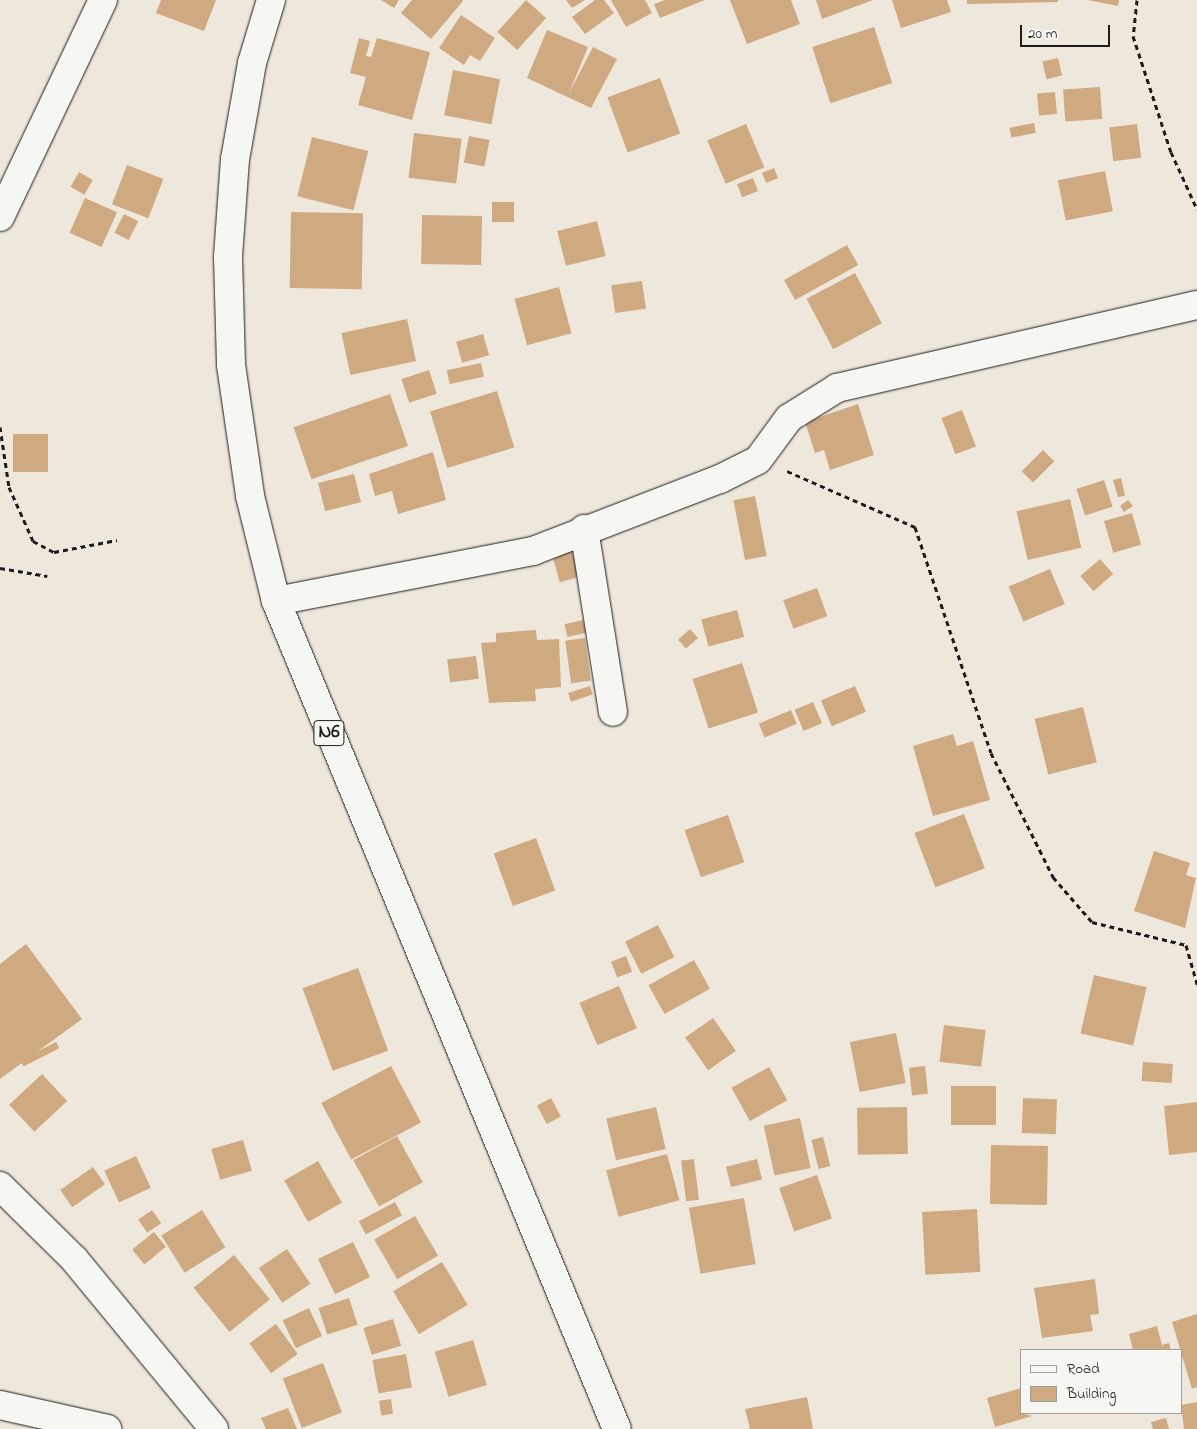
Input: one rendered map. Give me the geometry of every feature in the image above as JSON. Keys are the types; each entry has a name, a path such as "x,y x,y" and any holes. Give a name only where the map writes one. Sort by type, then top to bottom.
{"main road":[{"path":"0,217 103,0"},
{"name":"N6","path":"272,0 252,63 235,159 228,257 231,365 238,424 276,600 617,1429"},
{"path":"276,600 503,558 720,479 758,460 789,418 837,388 1197,305"},
{"path":"584,529 613,712"},
{"path":"0,1186 74,1259 214,1429"},
{"path":"0,1405 107,1429"}],"path":[{"path":"1137,0 1133,36 1171,152 1197,209"},
{"path":"0,427 9,487 32,541 54,552 117,540"},
{"path":"758,460 916,527 991,753 1053,877 1092,922 1186,945 1197,984"},
{"path":"0,568 47,576"}],"building":[{"path":"161,0 216,0 204,31 156,13"},
{"path":"381,0 399,0 394,8"},
{"path":"412,0 463,1 431,39 401,13"},
{"path":"526,0 546,18 517,50 497,32"},
{"path":"566,0 585,0 572,8"},
{"path":"595,0 604,0 614,13 585,34 572,17"},
{"path":"611,0 645,0 652,13 626,27"},
{"path":"665,0 705,0 660,18 654,4"},
{"path":"730,0 791,0 800,24 747,44"},
{"path":"816,0 873,0 822,19"},
{"path":"892,0 947,0 951,12 901,28"},
{"path":"967,0 1058,0 1058,2 967,4"},
{"path":"1088,0 1119,0 1118,6"},
{"path":"461,15 495,38 480,61 470,55 464,65 439,48"},
{"path":"874,27 892,83 830,103 812,47"},
{"path":"547,30 588,47 569,93 593,47 617,59 591,108 527,78"},
{"path":"359,38 370,41 366,56 371,57 377,38 430,52 412,120 358,105 366,77 350,73"},
{"path":"1058,58 1062,76 1046,79 1042,62"},
{"path":"453,70 500,79 491,124 444,115"},
{"path":"660,78 680,133 628,153 607,97"},
{"path":"1100,87 1102,119 1065,122 1063,90"},
{"path":"1055,92 1057,114 1039,115 1037,94"},
{"path":"1034,123 1036,133 1011,138 1009,128"},
{"path":"746,124 764,167 726,184 707,140"},
{"path":"1137,124 1141,158 1113,161 1109,127"},
{"path":"414,133 462,139 456,184 409,178"},
{"path":"469,136 490,140 484,167 464,163"},
{"path":"312,137 368,151 354,210 297,196"},
{"path":"127,165 163,179 148,218 112,204"},
{"path":"774,168 778,178 766,183 762,173"},
{"path":"1105,171 1113,211 1066,220 1058,180"},
{"path":"79,172 93,180 84,195 70,187"},
{"path":"753,178 758,191 742,197 737,184"},
{"path":"85,198 117,212 102,247 70,233"},
{"path":"492,202 514,202 514,222 492,222"},
{"path":"291,212 363,213 362,289 290,288"},
{"path":"124,214 138,221 129,240 114,233"},
{"path":"422,215 482,216 481,265 421,264"},
{"path":"597,221 606,256 566,266 557,231"},
{"path":"847,245 858,265 795,300 784,280"},
{"path":"855,273 882,323 833,349 806,299"},
{"path":"642,281 646,309 615,313 611,285"},
{"path":"559,287 571,333 527,345 515,299"},
{"path":"407,319 416,361 350,375 341,333"},
{"path":"483,334 489,355 462,363 456,342"},
{"path":"481,363 484,377 450,384 447,370"},
{"path":"429,370 437,394 409,403 401,379"},
{"path":"497,391 514,447 447,468 430,411"},
{"path":"390,394 408,446 311,479 294,427"},
{"path":"858,404 874,455 830,470 824,450 815,453 805,422"},
{"path":"962,410 976,446 955,454 941,418"},
{"path":"13,434 48,434 48,472 13,472"},
{"path":"1043,450 1054,461 1033,483 1022,471"},
{"path":"433,452 446,500 398,514 392,491 375,496 369,474"},
{"path":"354,474 361,502 325,511 318,483"},
{"path":"1121,478 1125,496 1118,497 1113,480"},
{"path":"1104,480 1113,507 1085,516 1076,489"},
{"path":"755,496 767,556 745,560 733,500"},
{"path":"1070,499 1081,548 1028,560 1016,511"},
{"path":"1128,500 1133,506 1124,512 1120,506"},
{"path":"1132,513 1141,545 1113,553 1104,521"},
{"path":"572,551 579,577 560,582 553,556"},
{"path":"1100,559 1113,574 1093,591 1080,576"},
{"path":"1050,569 1065,604 1023,622 1009,587"},
{"path":"817,588 827,616 793,629 783,600"},
{"path":"737,610 744,637 709,647 701,620"},
{"path":"583,620 586,633 567,637 564,624"},
{"path":"690,629 698,638 686,649 678,640"},
{"path":"536,630 537,640 559,639 561,687 535,689 536,701 489,703 481,643 496,642 496,633"},
{"path":"585,638 591,681 571,683 565,641"},
{"path":"476,656 479,679 450,682 447,660"},
{"path":"742,663 758,712 709,729 693,679"},
{"path":"590,686 593,695 571,702 568,693"},
{"path":"855,686 866,712 832,726 821,700"},
{"path":"813,702 822,723 804,731 795,710"},
{"path":"1083,707 1097,762 1048,774 1034,719"},
{"path":"791,710 797,724 765,737 759,724"},
{"path":"953,734 957,746 973,741 990,800 933,816 913,746"},
{"path":"964,814 985,868 935,887 915,833"},
{"path":"728,815 744,862 701,877 685,830"},
{"path":"536,838 555,891 513,906 494,853"},
{"path":"1154,851 1190,863 1186,875 1196,878 1185,928 1134,911"},
{"path":"658,925 674,957 641,974 625,942"},
{"path":"26,944 82,1019 0,1079 0,964"},
{"path":"626,956 632,972 617,978 611,962"},
{"path":"694,960 710,989 665,1014 649,985"},
{"path":"358,968 388,1051 333,1071 303,988"},
{"path":"1094,975 1147,987 1133,1046 1081,1033"},
{"path":"619,986 637,1028 597,1045 579,1003"},
{"path":"713,1018 736,1051 708,1070 685,1038"},
{"path":"944,1025 986,1030 981,1067 939,1062"},
{"path":"896,1033 906,1083 860,1092 850,1042"},
{"path":"56,1042 59,1048 24,1066 20,1060"},
{"path":"1143,1062 1173,1064 1172,1083 1142,1081"},
{"path":"391,1066 421,1123 351,1160 321,1103"},
{"path":"925,1066 928,1094 912,1096 909,1068"},
{"path":"769,1067 787,1100 750,1121 731,1088"},
{"path":"42,1074 67,1101 34,1132 9,1105"},
{"path":"951,1086 996,1086 996,1125 951,1125"},
{"path":"551,1098 561,1117 547,1124 537,1106"},
{"path":"1023,1098 1057,1099 1056,1134 1022,1133"},
{"path":"1197,1102 1197,1152 1169,1155 1164,1106"},
{"path":"656,1107 666,1149 616,1160 606,1118"},
{"path":"907,1107 908,1154 858,1155 857,1108"},
{"path":"800,1118 811,1168 774,1176 764,1126"},
{"path":"397,1136 423,1182 379,1207 353,1160"},
{"path":"823,1137 830,1166 819,1169 811,1140"},
{"path":"243,1140 252,1171 220,1180 211,1149"},
{"path":"991,1145 1048,1146 1047,1205 990,1204"},
{"path":"667,1154 679,1200 619,1217 606,1170"},
{"path":"136,1156 151,1188 119,1203 104,1171"},
{"path":"694,1159 699,1200 686,1201 681,1161"},
{"path":"757,1159 762,1179 731,1187 726,1167"},
{"path":"318,1161 342,1203 308,1222 284,1180"},
{"path":"93,1167 105,1184 72,1207 60,1190"},
{"path":"817,1175 832,1218 794,1232 779,1188"},
{"path":"744,1198 756,1264 700,1274 689,1208"},
{"path":"395,1202 402,1215 366,1234 359,1221"},
{"path":"977,1209 980,1272 925,1275 922,1212"},
{"path":"152,1210 161,1223 147,1233 138,1220"},
{"path":"202,1210 225,1247 185,1273 161,1235"},
{"path":"415,1216 438,1256 397,1279 374,1240"},
{"path":"154,1232 166,1247 144,1264 132,1250"},
{"path":"353,1242 370,1277 335,1294 318,1259"},
{"path":"287,1249 310,1284 282,1303 259,1268"},
{"path":"234,1255 270,1299 229,1332 194,1288"},
{"path":"442,1262 468,1305 419,1334 393,1291"},
{"path":"1095,1279 1099,1314 1090,1315 1093,1331 1042,1338 1034,1288"},
{"path":"349,1298 358,1325 327,1335 319,1308"},
{"path":"309,1308 322,1336 296,1348 283,1320"},
{"path":"1197,1314 1197,1387 1192,1389 1182,1356 1182,1349 1180,1349 1172,1322"},
{"path":"393,1319 401,1346 372,1355 363,1328"},
{"path":"276,1324 298,1354 271,1373 249,1343"},
{"path":"1157,1326 1162,1345 1169,1343 1171,1349 1133,1349 1129,1334"},
{"path":"473,1340 487,1385 448,1397 435,1352"},
{"path":"406,1354 412,1387 378,1393 373,1360"},
{"path":"323,1363 342,1412 302,1428 283,1378"},
{"path":"1020,1388 1020,1414 1032,1416 995,1427 987,1398"},
{"path":"807,1397 813,1429 750,1429 745,1409"},
{"path":"391,1399 393,1414 381,1416 379,1401"},
{"path":"1197,1402 1197,1429 1184,1429 1182,1405"},
{"path":"288,1408 297,1429 266,1429 261,1418"},
{"path":"1166,1418 1169,1429 1153,1429 1151,1422"}]}
